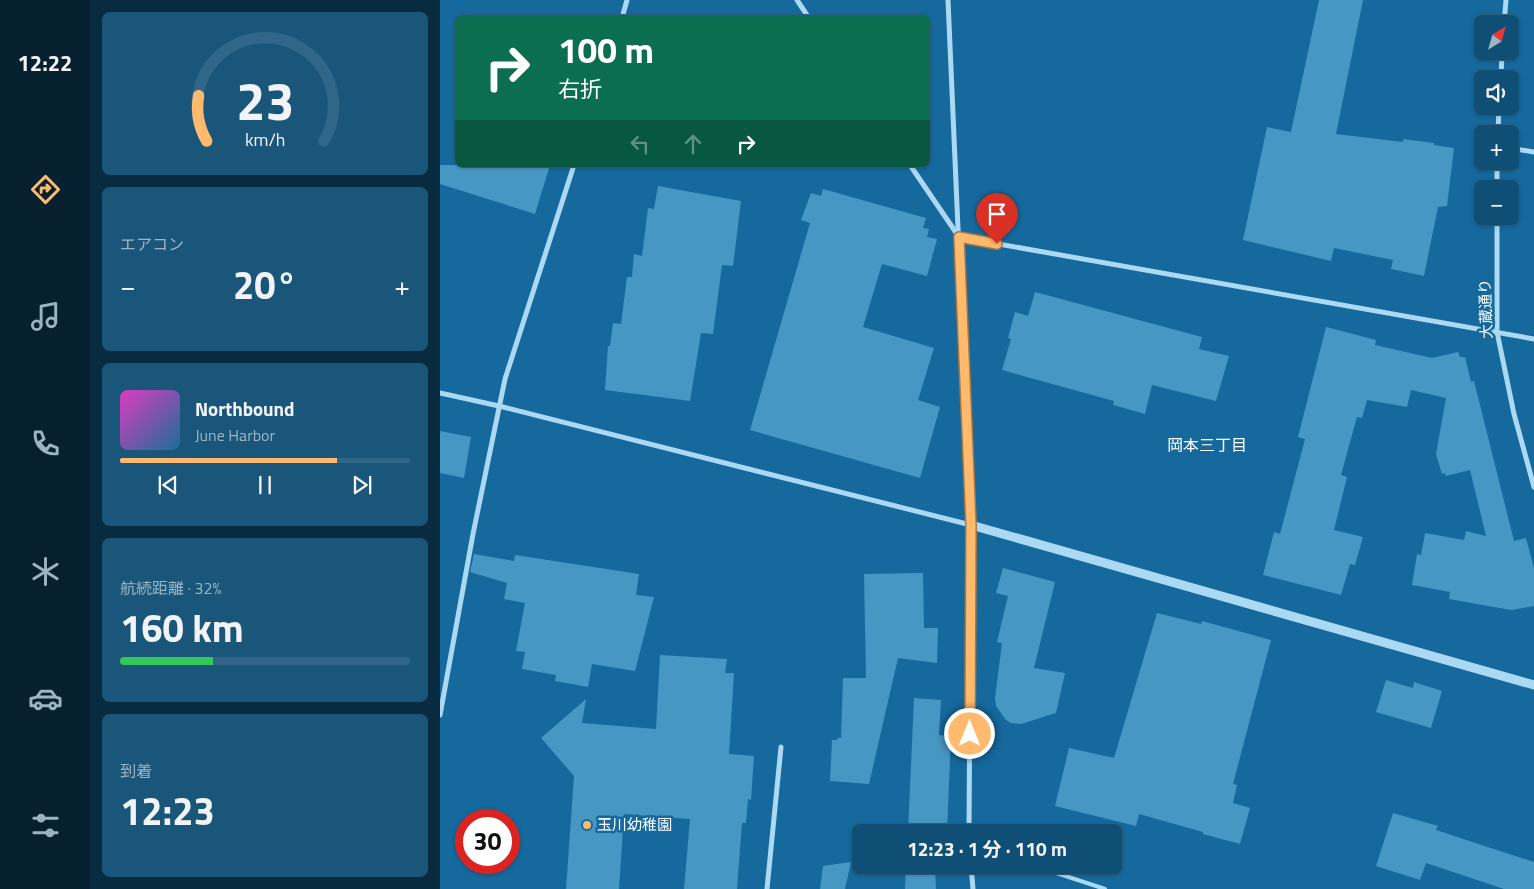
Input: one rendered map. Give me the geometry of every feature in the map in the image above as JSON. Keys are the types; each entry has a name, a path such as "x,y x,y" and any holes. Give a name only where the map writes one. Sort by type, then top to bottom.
{"street":[{"path":"623,15 627,0"},
{"path":"798,0 807,15"},
{"path":"948,0 971,525 969,824"},
{"path":"1505,15 1506,0"},
{"path":"1519,150 1534,152"},
{"path":"440,715 451,646 498,406 573,167"},
{"path":"911,167 959,237 1534,339"},
{"name":"大蔵通り","path":"1497,225 1497,332 1514,414 1534,487"},
{"path":"440,393 971,525 1534,685"},
{"path":"767,889 781,747"},
{"path":"972,874 973,889"}],"lane":[{"path":"1059,874 1105,889"}],"building":[{"path":"1319,0 1363,0 1336,134 1403,142 1403,139 1454,148 1447,206 1438,207 1424,276 1391,269 1393,260 1334,248 1331,261 1243,240 1267,127 1291,132"},
{"path":"440,165 455,165 455,167 549,167 535,214 440,184"},
{"path":"658,186 741,201 733,266 722,265 713,334 701,333 690,401 605,390 608,346 610,346 613,323 621,324 627,277 632,277 634,254 642,256 648,208 654,209"},
{"path":"823,189 926,218 923,228 929,229 927,237 937,239 927,276 882,264 863,327 934,348 918,400 940,407 920,478 750,430 810,223 801,220 811,193 821,196"},
{"path":"1035,292 1202,337 1199,349 1229,356 1216,401 1152,385 1145,414 1113,405 1114,401 1002,370 1011,339 1008,338 1015,312 1028,316"},
{"path":"1326,327 1376,340 1375,345 1432,358 1458,352 1460,357 1465,357 1471,382 1474,381 1514,541 1526,538 1534,568 1534,606 1511,610 1449,599 1450,592 1412,585 1417,554 1421,555 1425,533 1464,540 1466,531 1486,536 1470,470 1446,476 1445,473 1442,474 1436,454 1446,398 1411,390 1407,407 1367,400 1362,418 1357,417 1341,475 1347,477 1334,530 1363,537 1355,565 1350,564 1341,595 1263,575 1274,532 1280,534 1305,439 1298,437"},
{"path":"440,431 471,437 464,478 440,473"},
{"path":"474,554 514,561 515,555 639,574 636,595 654,597 635,671 592,664 588,687 555,681 556,675 522,669 525,652 516,651 525,603 504,599 507,583 470,572"},
{"path":"1003,568 1055,582 1034,668 1065,673 1056,713 1021,724 1011,723 1006,720 996,706 995,698 1002,643 997,642 1008,596 996,593"},
{"path":"923,573 924,628 938,628 937,663 898,658 869,784 830,781 832,740 841,738 843,678 866,678 864,574"},
{"path":"1157,613 1201,624 1202,621 1271,640 1233,784 1237,785 1233,803 1250,808 1240,844 1139,814 1136,826 1055,806 1069,748 1114,758"},
{"path":"660,655 727,659 725,673 734,673 729,754 754,756 751,800 748,799 746,823 742,823 737,889 684,889 690,819 624,814 619,889 566,889 574,776 541,738 586,699 582,723 656,729"},
{"path":"1386,680 1413,688 1414,682 1442,691 1431,728 1376,712"},
{"path":"914,698 941,700 939,735 951,736 947,824 908,824"},
{"path":"1393,813 1438,826 1436,830 1534,862 1534,889 1504,889 1426,863 1420,880 1376,866"},
{"path":"851,862 845,889 820,889 823,866"},
{"path":"906,874 935,874 936,889 905,889"}],"place":[{"name":"玉川幼稚園","path":"587,825"}],"district":[{"name":"岡本三丁目","path":"1207,445"}],"route":[{"path":"970,734 971,525 959,237 997,244"}]}
